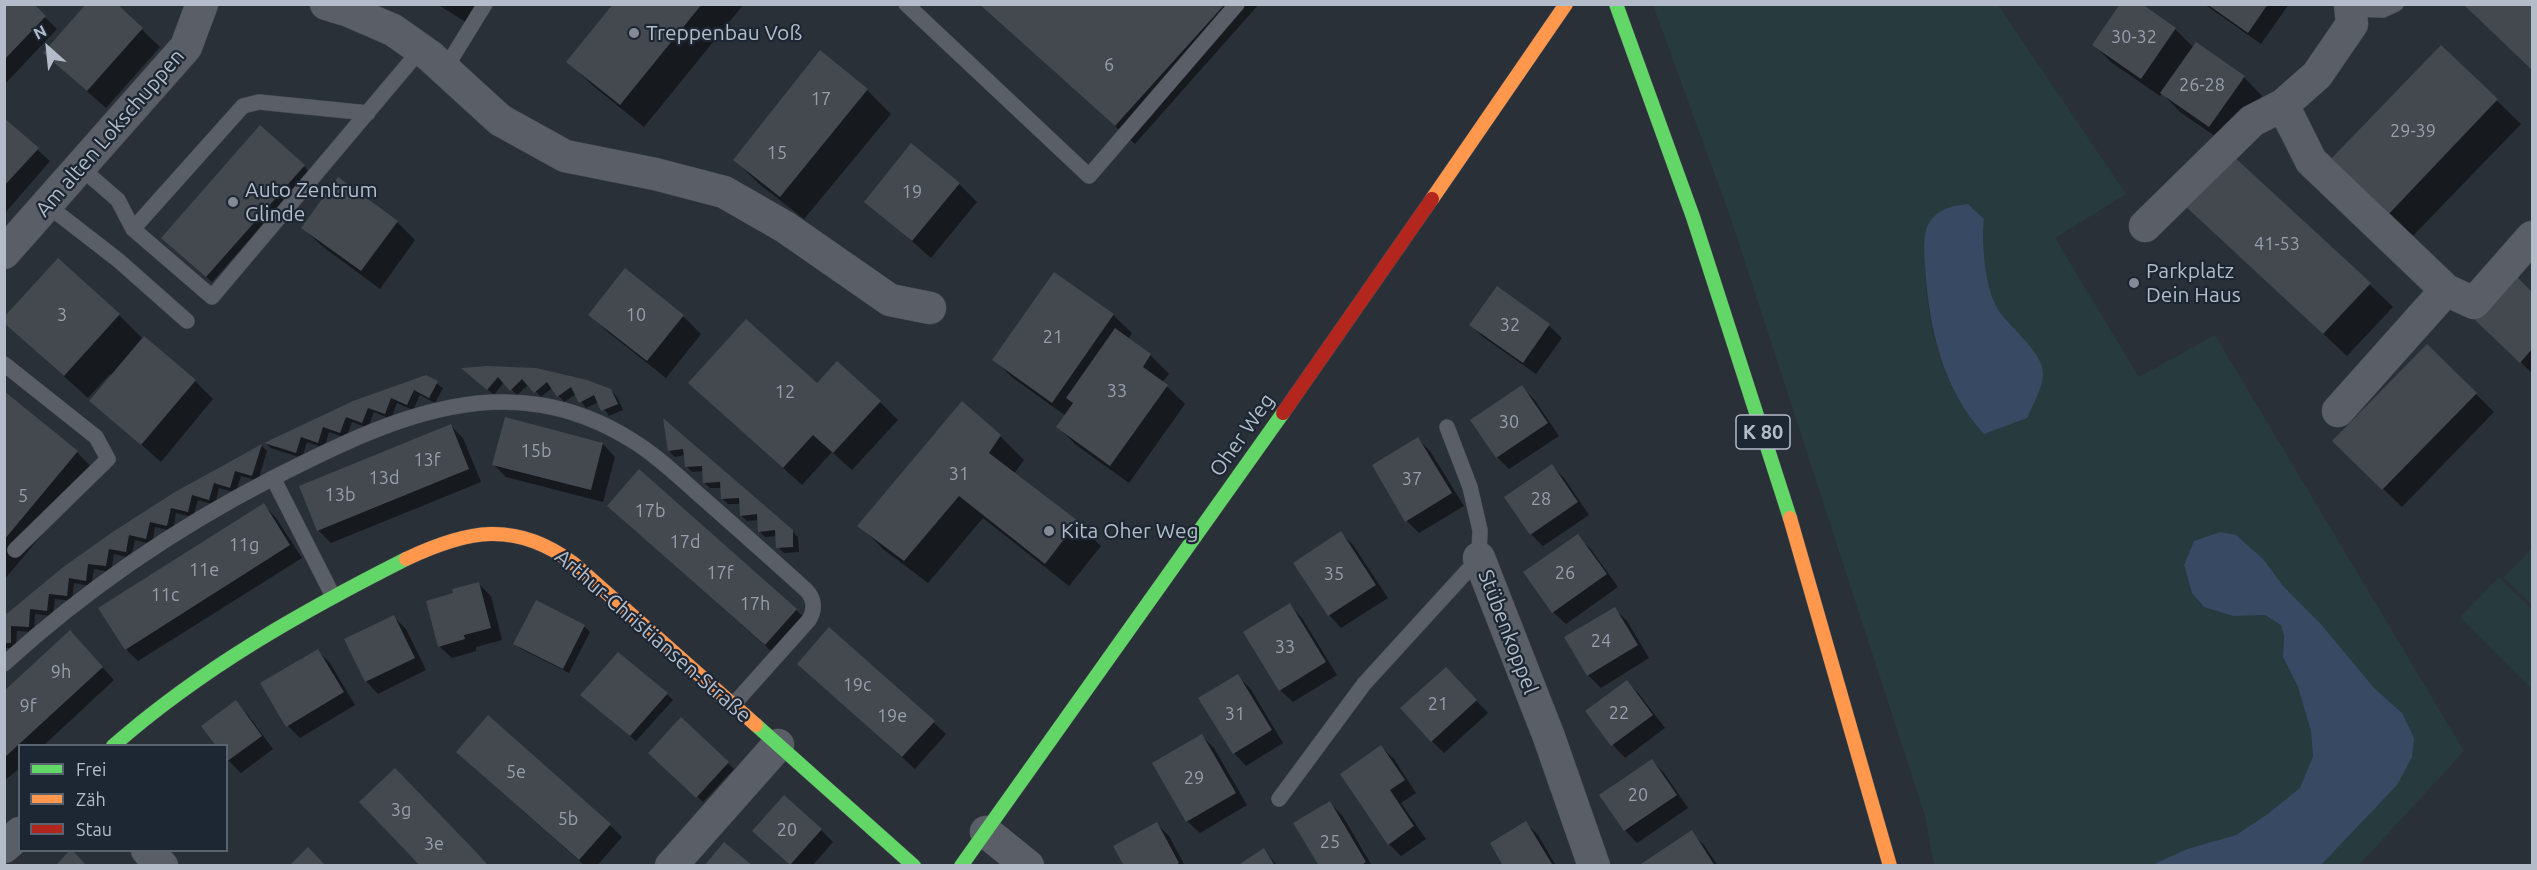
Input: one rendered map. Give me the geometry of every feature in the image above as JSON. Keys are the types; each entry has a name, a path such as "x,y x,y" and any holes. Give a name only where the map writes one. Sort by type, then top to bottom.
{"main road":[{"name":"Oher Weg","path":"961,866 1278,421 1566,4"},
{"name":"K 80","path":"1616,4 1709,264 1797,537 1890,866"},
{"name":"Arthur-Christiansen-Straße","path":"114,744 158,707 211,668 274,628 333,596 419,554 458,539 488,533 519,536 548,546 573,563 914,866"}],"street":[{"name":"Am alten Lokschuppen","path":"4,253 186,47 202,4"},
{"path":"343,7 393,30 445,69 500,120 565,156 655,174 724,192 785,227 890,300 930,308"},
{"path":"2145,226 2252,121 2283,105 2317,75 2352,24 2350,7"},
{"path":"2283,105 2311,161 2446,290 2474,303 2532,237"},
{"path":"2338,411 2446,290"},
{"name":"Stübenkoppel","path":"1479,558 1549,737 1594,866"},
{"path":"670,866 778,745"},
{"path":"986,832 1028,866"},
{"path":"4,847 18,835"},
{"path":"149,852 162,866"}],"lane":[{"path":"445,69 485,4"},
{"path":"906,4 1089,176 1237,4"},
{"path":"2350,7 2383,10 2396,4"},
{"path":"81,168 118,200 133,229 212,297 421,49"},
{"path":"133,229 243,106 259,102 368,113"},
{"path":"48,205 118,260 187,321"},
{"path":"4,364 96,437 108,459 15,550"},
{"path":"4,664 46,627 123,568 200,519 273,478 419,414 456,405 493,401 549,406 585,417 619,432 665,465 812,597 813,607 808,620 733,705"},
{"path":"1447,427 1470,487 1480,530 1479,558"},
{"path":"273,478 333,596"},
{"name":"Stübenkoppel","path":"1279,799 1364,684 1479,558"}],"green space":[{"path":"1653,5 1998,5 2126,194 2055,238 2139,377 2215,335 2464,751 2359,865 2321,865 2359,824 2402,713 2374,689 2320,623 2283,586 2220,532 2194,542 2184,565 2192,593 2204,607 2233,616 2265,615 2281,625 2284,636 2283,657 2298,687 2311,731 2313,756 2300,789 2236,835 2187,849 2152,865 1934,865 1925,816 1732,222","holes":["1968,204 1984,219 1981,237 1987,285 1996,307 2034,354 1984,434 1967,412 1942,363 1934,336 1926,280 1928,225"]},
{"path":"2532,548 2532,605 2504,577"},
{"path":"2499,577 2532,609 2532,689 2460,617"}],"water":[{"path":"1968,204 1984,219 1985,263 1992,297 2001,313 2037,357 2043,374 2039,391 2027,418 1984,434 1957,397 1940,355 1930,310 1925,259 1924,243 1929,223 1937,214 1946,209"},
{"path":"2220,532 2236,535 2264,560 2283,586 2320,623 2374,688 2402,713 2414,738 2412,757 2397,785 2321,865 2152,865 2187,849 2236,835 2269,813 2300,788 2313,756 2311,731 2298,687 2283,657 2284,636 2281,625 2265,615 2233,616 2204,607 2192,593 2184,565 2194,541"}],"building":[{"path":"4,4 34,4 46,16 4,60"},
{"path":"86,4 117,4 143,28 87,91 43,53"},
{"name":"Treppenbau Voß","path":"613,4 702,4 620,105 566,62"},
{"path":"979,4 1225,4 1115,126"},
{"path":"2120,4 2142,4 2176,28 2141,79 2092,45"},
{"path":"2207,4 2268,4 2248,33"},
{"path":"2463,4 2532,4 2532,70"},
{"path":"2196,42 2245,76 2209,127 2160,93"},
{"path":"2441,45 2498,99 2385,218 2327,163"},
{"path":"820,50 868,89 780,197 733,160"},
{"path":"4,118 39,148 4,186"},
{"name":"Auto Zentrum Glinde","path":"260,125 305,165 206,277 161,238"},
{"path":"911,143 960,183 912,241 864,202"},
{"path":"2231,154 2371,283 2323,334 2184,205"},
{"path":"338,177 398,221 361,271 301,228"},
{"path":"58,258 120,314 64,376 4,323 4,317"},
{"path":"625,268 684,315 647,361 588,315"},
{"path":"1054,272 1114,314 1052,403 992,360"},
{"path":"2516,276 2532,292 2532,349 2520,363 2475,320"},
{"path":"1497,286 1550,324 1523,363 1469,325"},
{"path":"746,319 817,383 837,361 881,401 833,453 813,435 783,468 688,383"},
{"path":"1115,328 1151,354 1143,367 1168,385 1110,466 1056,427 1073,403 1066,398"},
{"path":"144,336 196,380 141,445 89,401"},
{"path":"2427,344 2477,393 2382,490 2332,441"},
{"path":"487,366 536,368 587,380 611,389 618,404 601,411 594,395 579,403 571,387 557,397 547,382 534,393 522,379 510,391 498,377 487,390 461,368"},
{"path":"426,375 438,381 429,398 414,390 407,405 391,398 385,414 368,408 362,423 346,417 340,433 323,427 318,443 301,437 296,453 264,443 353,401"},
{"path":"1522,385 1548,423 1496,458 1470,420"},
{"path":"4,391 78,451 4,540"},
{"path":"962,401 1001,435 989,453 1078,521 1045,564 959,496 904,561 857,526"},
{"path":"505,417 603,443 591,490 492,465"},
{"path":"663,418 793,530 793,547 776,548 775,530 758,532 757,514 740,516 739,498 721,499 720,482 703,483 702,466 685,467 683,449 668,451"},
{"path":"451,424 469,469 317,531 299,486"},
{"path":"1418,437 1452,493 1405,522 1372,465"},
{"path":"262,444 252,476 235,471 230,488 214,483 209,500 192,495 188,512 171,508 167,526 150,522 146,539 129,535 126,552 109,549 106,566 88,564 86,581 69,578 67,596 49,594 47,611 30,609 29,627 11,626 11,643 4,643 4,616 62,568 175,492"},
{"path":"1552,464 1578,502 1530,535 1504,497"},
{"path":"639,469 797,609 765,645 607,506"},
{"path":"264,503 290,545 125,650 98,608"},
{"path":"1341,531 1376,585 1328,616 1293,563"},
{"path":"1578,534 1607,574 1552,613 1523,572"},
{"path":"479,582 491,628 464,635 465,639 438,647 426,601 453,593 452,589"},
{"path":"536,600 585,625 563,669 513,644"},
{"path":"1290,603 1326,662 1279,691 1243,632"},
{"path":"1615,607 1638,645 1587,676 1564,637"},
{"path":"394,615 415,658 365,682 344,639"},
{"path":"829,627 935,721 902,757 797,664"},
{"path":"70,630 103,667 4,758 4,691"},
{"path":"318,649 344,692 286,727 260,683"},
{"path":"618,652 668,693 630,736 580,695"},
{"path":"1446,667 1477,700 1431,742 1400,708"},
{"path":"1238,674 1272,730 1233,754 1198,698"},
{"path":"1627,680 1653,715 1611,746 1585,711"},
{"path":"236,700 262,736 228,761 228,744 214,744 201,726"},
{"path":"488,715 611,824 579,860 456,752"},
{"path":"681,717 729,762 696,798 648,753"},
{"path":"1202,734 1236,793 1186,822 1152,763"},
{"path":"1381,745 1405,780 1390,790 1414,826 1388,845 1340,774"},
{"path":"1652,759 1677,795 1624,831 1599,795"},
{"path":"395,768 489,866 420,866 359,802"},
{"path":"784,795 822,829 790,865 752,831"},
{"path":"1330,801 1366,862 1360,866 1319,866 1293,823"},
{"path":"1526,821 1552,864 1549,866 1503,866 1490,843"},
{"path":"1157,822 1179,863 1174,866 1124,866 1113,846"},
{"path":"1692,830 1715,866 1638,866"},
{"path":"724,842 753,866 704,866"},
{"path":"308,847 326,866 289,866"},
{"path":"1264,848 1275,866 1237,866"},
{"path":"68,852 74,852 87,866 55,866"}],"traffic: fast":[{"path":"1616,4 1693,217 1790,518"},
{"path":"961,866 1283,413"},
{"path":"115,744 182,691 254,643 328,600 406,559"},
{"path":"756,725 914,866"}],"traffic: slow":[{"path":"1432,199 1566,4"},
{"path":"1790,518 1890,866"},
{"path":"406,559 450,541 491,534 511,535 552,549 573,563 756,725"}],"traffic: jam":[{"path":"1283,413 1432,199"}],"place":[{"name":"Treppenbau Voß","path":"634,33"},
{"name":"Auto Zentrum Glinde","path":"233,202"},
{"name":"Parkplatz Dein Haus","path":"2134,283"},
{"name":"Kita Oher Weg","path":"1049,531"}]}
